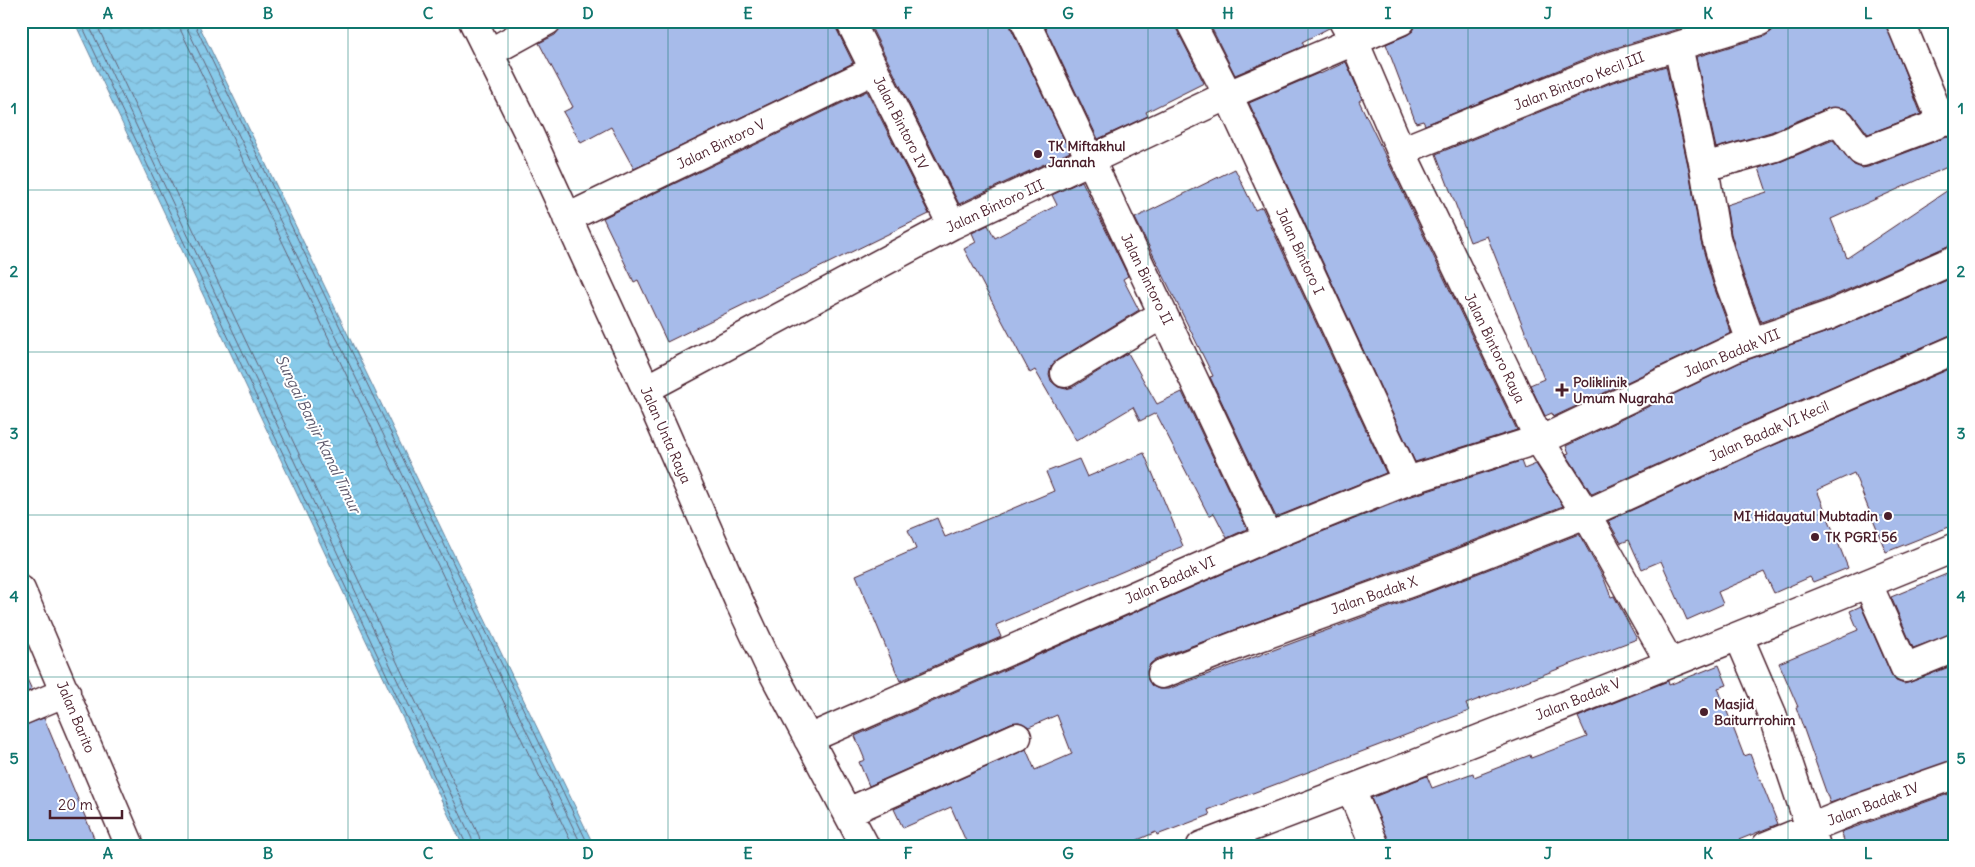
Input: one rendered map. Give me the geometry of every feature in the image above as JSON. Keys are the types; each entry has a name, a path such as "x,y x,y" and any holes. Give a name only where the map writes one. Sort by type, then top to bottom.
{"street":[{"name":"Jalan Unta Raya","path":"473,21 530,136 646,389 738,599 808,739 865,846"},
{"path":"489,53 547,21"},
{"name":"Jalan Bintoro IV","path":"850,21 952,226"},
{"name":"Jalan Bintoro II","path":"1025,21 1268,536"},
{"name":"Jalan Bintoro I","path":"1190,21 1228,96 1407,481"},
{"name":"Jalan Bintoro III","path":"646,389 952,226 1228,96 1348,31 1401,21"},
{"name":"Jalan Bintoro Kecil III","path":"1401,151 1608,67 1760,21"},
{"path":"1704,167 1776,147 1834,122 1840,123 1863,152 1950,122 1936,108 1900,21"},
{"name":"Jalan Bintoro Raya","path":"1348,31 1401,151 1540,440 1586,514 1670,663"},
{"path":"1678,46 1704,167 1716,238 1728,279 1751,342"},
{"name":"Jalan Bintoro V","path":"567,218 874,70"},
{"name":"Jalan Badak VII","path":"1540,440 1751,342 1830,315 1954,260"},
{"path":"1065,372 1164,314"},
{"name":"Jalan Badak VI Kecil","path":"1586,514 1759,435 1954,350"},
{"name":"Jalan Badak VI","path":"808,739 1268,536 1407,481 1540,440"},
{"name":"Jalan Badak X","path":"1162,674 1258,637 1420,579 1586,514"},
{"name":"Jalan Badak V","path":"1201,846 1351,790 1739,637 1954,548"},
{"path":"1868,584 1905,668 1954,648"},
{"name":"Jalan Barito","path":"21,590 66,692 126,845"},
{"path":"1739,637 1772,714 1813,837"},
{"path":"21,710 66,692"},
{"path":"848,812 1017,737"},
{"name":"Jalan Badak IV","path":"1766,846 1813,837 1954,775"},
{"path":"1351,790 1375,846"}],"water":[{"name":"Sungai Banjir Kanal Timur","path":"74,21 197,21 594,846 463,846"}],"building":[{"path":"571,21 835,21 836,28 853,63 634,169 611,127 581,143 563,112 573,107 539,43 555,35 561,27"},
{"path":"868,21 1010,21 1011,28 1070,152 959,204"},
{"path":"1042,21 1175,21 1176,28 1204,83 1146,112 1148,116 1098,139"},
{"path":"1208,21 1327,21 1329,28 1302,42 1304,46 1235,75"},
{"path":"1426,21 1705,21 1602,52 1425,125 1423,121 1416,123 1386,44 1407,35 1413,31 1416,25"},
{"path":"1775,21 1885,21 1921,114 1868,134 1852,113 1843,108 1828,108 1771,132 1716,148 1696,57 1765,36 1772,31"},
{"path":"1346,62 1362,99 1359,101 1517,430 1415,462 1249,103"},
{"path":"1666,66 1689,170 1701,242 1713,284 1731,333 1553,417 1552,413 1545,416 1530,385 1544,379 1487,236 1470,242 1436,154 1613,82"},
{"path":"867,91 929,214 667,342 638,280 634,282 603,218"},
{"path":"1947,137 1954,138 1954,164 1831,219 1847,258 1954,186 1954,245 1824,300 1761,322 1743,274 1731,234 1726,205 1767,192 1759,168 1782,161 1833,140 1854,165 1862,168"},
{"path":"1235,169 1255,210 1262,207 1386,473 1276,517 1210,377 1213,376 1135,218"},
{"path":"1082,181 1128,276 1123,279 1139,310 1057,360 1051,366 1049,374 1051,381 1058,387 1066,389 1073,387 1128,353 1157,404 1182,392 1247,529 1227,538 1214,513 1209,516 1156,413 1140,421 1133,407 1076,441 1035,370 1030,373 964,249 976,242 972,233 988,225 995,238 1057,205 1052,195"},
{"path":"1954,277 1954,335 1753,421 1592,494 1566,454 1569,453 1566,446 1741,362 1836,329"},
{"path":"1954,367 1954,525 1886,552 1854,473 1817,490 1848,568 1813,582 1810,577 1774,593 1764,572 1718,592 1723,604 1687,620 1661,561 1642,569 1629,540 1621,543 1608,521 1765,449"},
{"path":"1144,453 1183,546 996,625 1001,637 900,681 856,575 916,549 908,530 937,518 945,537 1054,491 1046,472 1079,459 1087,477"},
{"path":"1521,461 1524,469 1536,464 1563,506 1414,564 1156,659 1150,664 1147,671 1148,680 1152,686 1159,689 1168,689 1425,594 1579,534 1604,579 1611,597 1614,596 1637,639 1466,704 1469,711 1208,810 1210,815 1157,835 1156,832 1124,846 968,846 951,807 903,828 894,809 1026,749 1035,770 1072,754 1057,715 1029,727 1019,722 1011,723 869,786 859,762 865,760 855,736 1274,551 1412,496"},
{"path":"1954,571 1954,633 1913,648 1891,597"},
{"path":"1861,606 1891,674 1896,681 1904,684 1954,665 1954,760 1830,803 1796,707 1798,707 1779,663 1858,630 1850,611"},
{"path":"1719,665 1727,685 1718,688 1744,756 1750,754 1778,824 1724,846 1721,840 1705,846 1390,846 1371,798 1427,776 1432,788 1473,773 1474,777 1530,755 1531,758 1587,737 1578,717 1668,681 1669,685"},
{"path":"21,666 32,690 21,694"},
{"path":"44,718 94,838 76,846 21,846 21,726"},
{"path":"1954,792 1954,846 1846,846 1841,832"}],"place":[{"name":"TK Miftakhul Jannah","path":"1038,154"},
{"name":"Poliklinik Umum Nugraha","path":"1562,390"},
{"name":"MI Hidayatul Mubtadin","path":"1888,516"},
{"name":"TK PGRI 56","path":"1815,537"},
{"name":"Masjid Baiturrrohim","path":"1704,712"}]}
